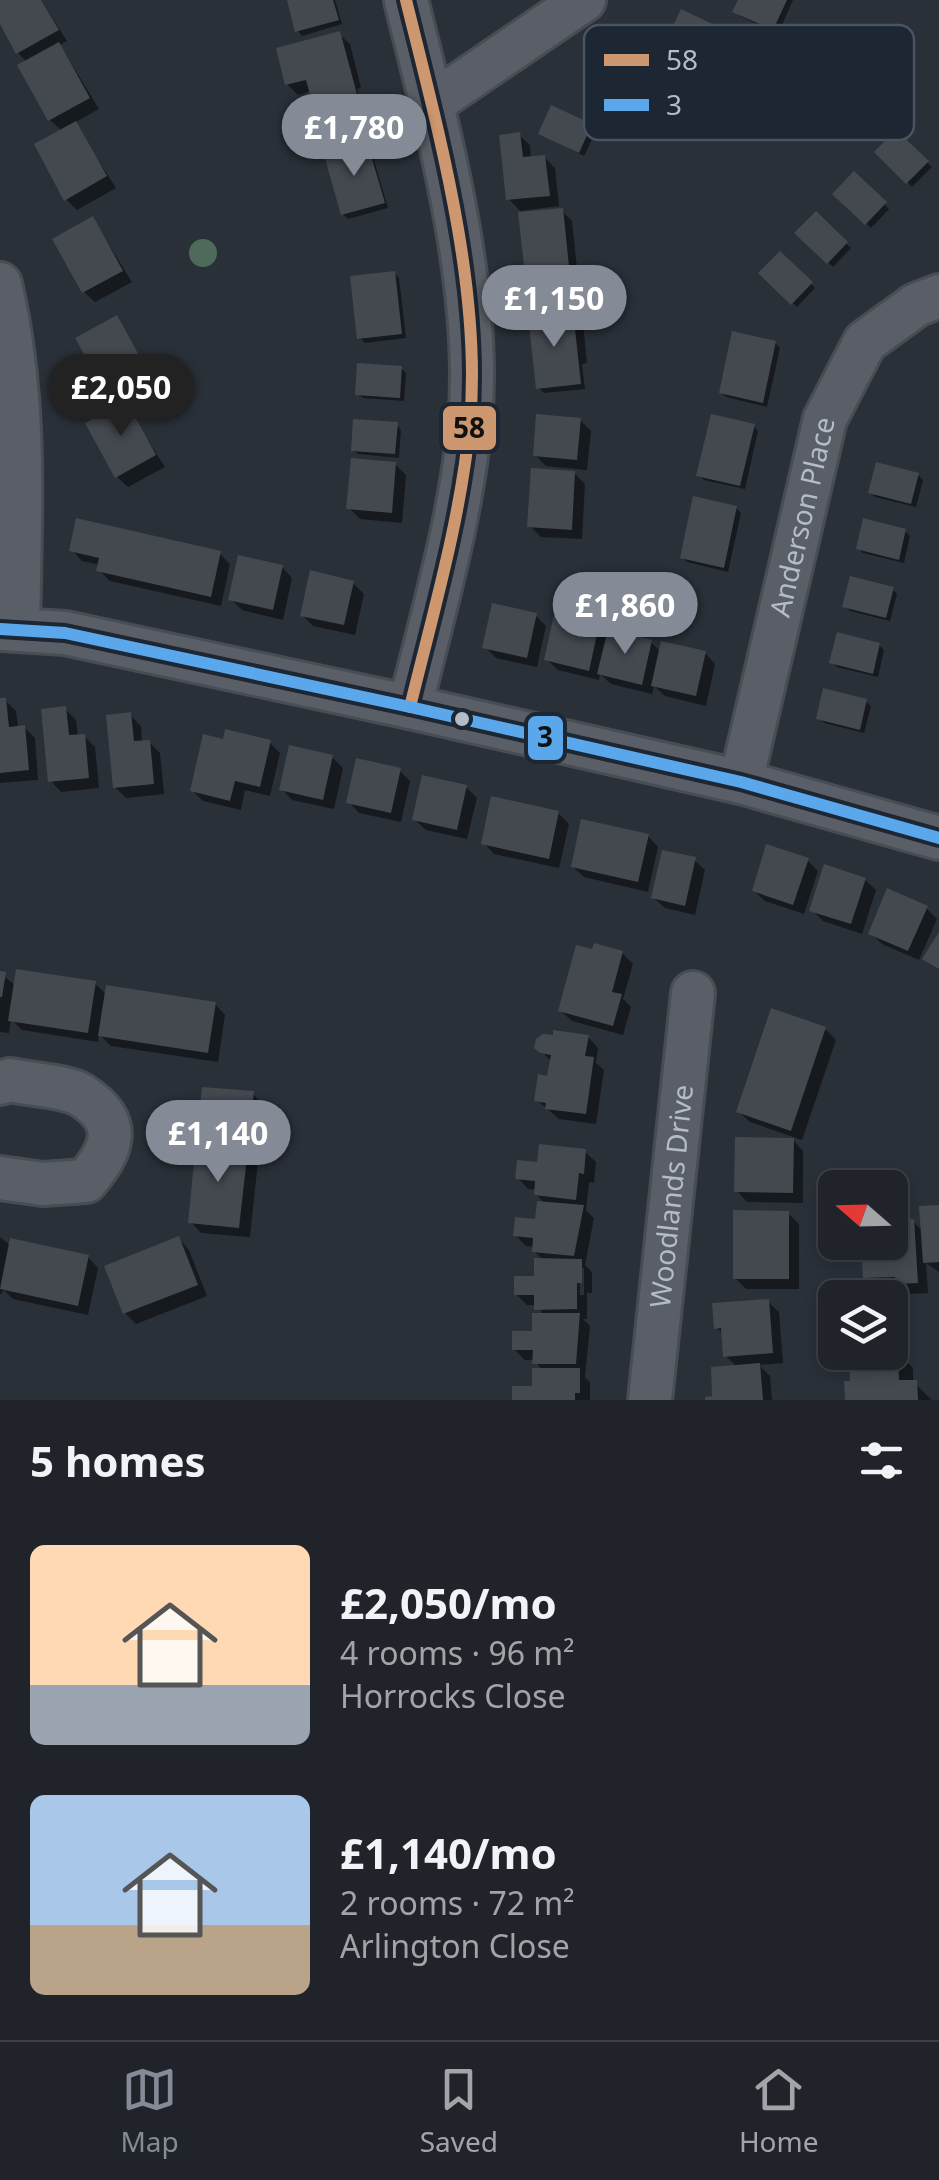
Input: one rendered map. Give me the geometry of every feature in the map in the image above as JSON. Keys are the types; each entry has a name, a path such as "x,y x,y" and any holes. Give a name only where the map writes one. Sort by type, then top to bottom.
{"street":[{"path":"406,0 460,249 470,329 470,422 448,548 410,706"},
{"path":"431,104 584,0"},
{"path":"0,284 13,341 22,434 9,629 65,633 410,706 741,782 939,838"},
{"name":"Anderson Place","path":"741,782 824,418 865,342 916,305 939,296"},
{"name":"Woodlands Drive","path":"650,1400 693,993"},
{"path":"0,1083 10,1080 79,1094 106,1119 110,1137 106,1158 86,1181 43,1184 0,1178"}],"building":[{"path":"0,0 41,0 59,30 16,54 0,24"},
{"path":"287,0 333,0 339,20 295,32"},
{"path":"738,0 787,0 775,25 762,25 732,12"},
{"path":"681,9 715,25 674,25"},
{"path":"340,31 361,109 317,120 306,80 285,85 276,48"},
{"path":"59,42 90,98 48,121 17,65"},
{"path":"551,105 584,120 585,140 579,153 538,134"},
{"path":"76,121 107,176 64,201 34,144"},
{"path":"520,132 523,157 545,155 550,196 506,200 499,135"},
{"path":"886,140 907,140 929,161 906,184 874,152"},
{"path":"367,142 385,203 341,215 324,155"},
{"path":"854,171 887,202 865,225 832,194"},
{"path":"563,208 573,305 529,310 518,212"},
{"path":"816,211 848,242 827,264 794,233"},
{"path":"93,216 123,271 82,293 52,239"},
{"path":"780,251 813,282 791,305 758,273"},
{"path":"395,271 402,334 357,339 350,276"},
{"path":"573,311 581,384 536,389 528,316"},
{"path":"117,315 147,370 106,393 75,338"},
{"path":"732,331 776,341 763,403 719,393"},
{"path":"357,363 402,366 400,398 355,395"},
{"path":"126,400 156,455 115,478 85,423"},
{"path":"536,414 581,418 577,460 533,456"},
{"path":"711,414 755,424 740,486 696,476"},
{"path":"353,419 398,422 395,454 351,451"},
{"path":"351,458 396,462 392,513 346,509"},
{"path":"876,462 919,473 911,504 868,493"},
{"path":"531,468 575,471 572,530 527,527"},
{"path":"693,496 737,506 724,568 680,558"},
{"path":"76,518 221,551 211,597 96,571 99,558 69,551"},
{"path":"863,518 906,529 899,560 856,549"},
{"path":"238,555 283,565 273,610 228,600"},
{"path":"310,570 354,581 344,625 300,616"},
{"path":"850,576 894,587 886,618 842,607"},
{"path":"492,603 537,613 527,658 482,648"},
{"path":"554,615 599,625 589,671 544,660"},
{"path":"608,629 652,640 642,685 597,674"},
{"path":"837,632 880,643 873,674 829,663"},
{"path":"661,641 706,651 696,696 651,686"},
{"path":"823,688 867,699 860,730 816,719"},
{"path":"0,698 6,698 9,727 25,725 29,770 0,773"},
{"path":"66,706 69,735 85,734 89,778 48,782 41,709"},
{"path":"131,712 134,741 150,740 154,784 113,788 106,715"},
{"path":"225,729 271,740 260,787 235,781 230,801 190,791 203,734 223,739"},
{"path":"289,745 333,755 323,800 279,790"},
{"path":"356,758 401,768 391,813 346,803"},
{"path":"422,775 467,785 457,830 412,820"},
{"path":"491,796 559,811 549,859 481,844"},
{"path":"581,819 649,834 638,882 571,867"},
{"path":"766,844 809,858 793,905 752,891"},
{"path":"662,850 696,857 685,906 651,898"},
{"path":"824,864 866,878 851,924 809,911"},
{"path":"887,888 928,906 908,951 868,934"},
{"path":"939,932 939,969 922,959"},
{"path":"594,943 623,951 612,992 622,994 613,1026 558,1011 576,945 592,949"},
{"path":"16,969 96,981 88,1033 8,1021"},
{"path":"0,971 6,972 2,997 0,997"},
{"path":"106,985 216,1002 208,1053 98,1036"},
{"path":"771,1008 826,1027 791,1131 736,1112"},
{"path":"553,1030 589,1035 585,1056 594,1057 586,1114 545,1109 546,1103 534,1101 538,1074 547,1076 551,1055 534,1048 536,1039 543,1034 553,1035"},
{"path":"202,1087 254,1091 250,1131 198,1126"},
{"path":"735,1137 794,1138 793,1193 734,1192"},
{"path":"196,1142 248,1148 239,1228 188,1223"},
{"path":"539,1144 586,1149 576,1200 534,1195 535,1181 515,1179 517,1160 537,1162"},
{"path":"537,1201 584,1205 574,1256 532,1252 533,1238 513,1236 515,1217 535,1219"},
{"path":"939,1205 939,1262 923,1263 919,1206"},
{"path":"733,1210 789,1211 789,1279 733,1279"},
{"path":"914,1219 918,1283 895,1277 863,1278 862,1260 908,1260 908,1220"},
{"path":"179,1236 198,1285 123,1314 104,1266"},
{"path":"10,1238 89,1255 78,1306 0,1289"},
{"path":"534,1258 582,1259 577,1309 534,1310 534,1295 514,1295 514,1276 534,1276"},
{"path":"769,1299 773,1353 723,1357 721,1328 714,1329 712,1303"},
{"path":"532,1313 580,1313 576,1364 532,1364 533,1350 512,1350 512,1331 532,1331"},
{"path":"760,1363 763,1400 705,1400 712,1396 711,1367"},
{"path":"532,1368 580,1368 580,1393 575,1393 575,1400 512,1400 512,1386 532,1386"},
{"path":"850,1370 899,1370 899,1380 917,1380 918,1400 845,1400 844,1381 850,1381"}],"transit line":[{"name":"58","path":"406,0 454,210 470,318 472,371 460,494 410,707"},
{"name":"3","path":"0,629 65,633 410,707 741,782 939,838"}]}
